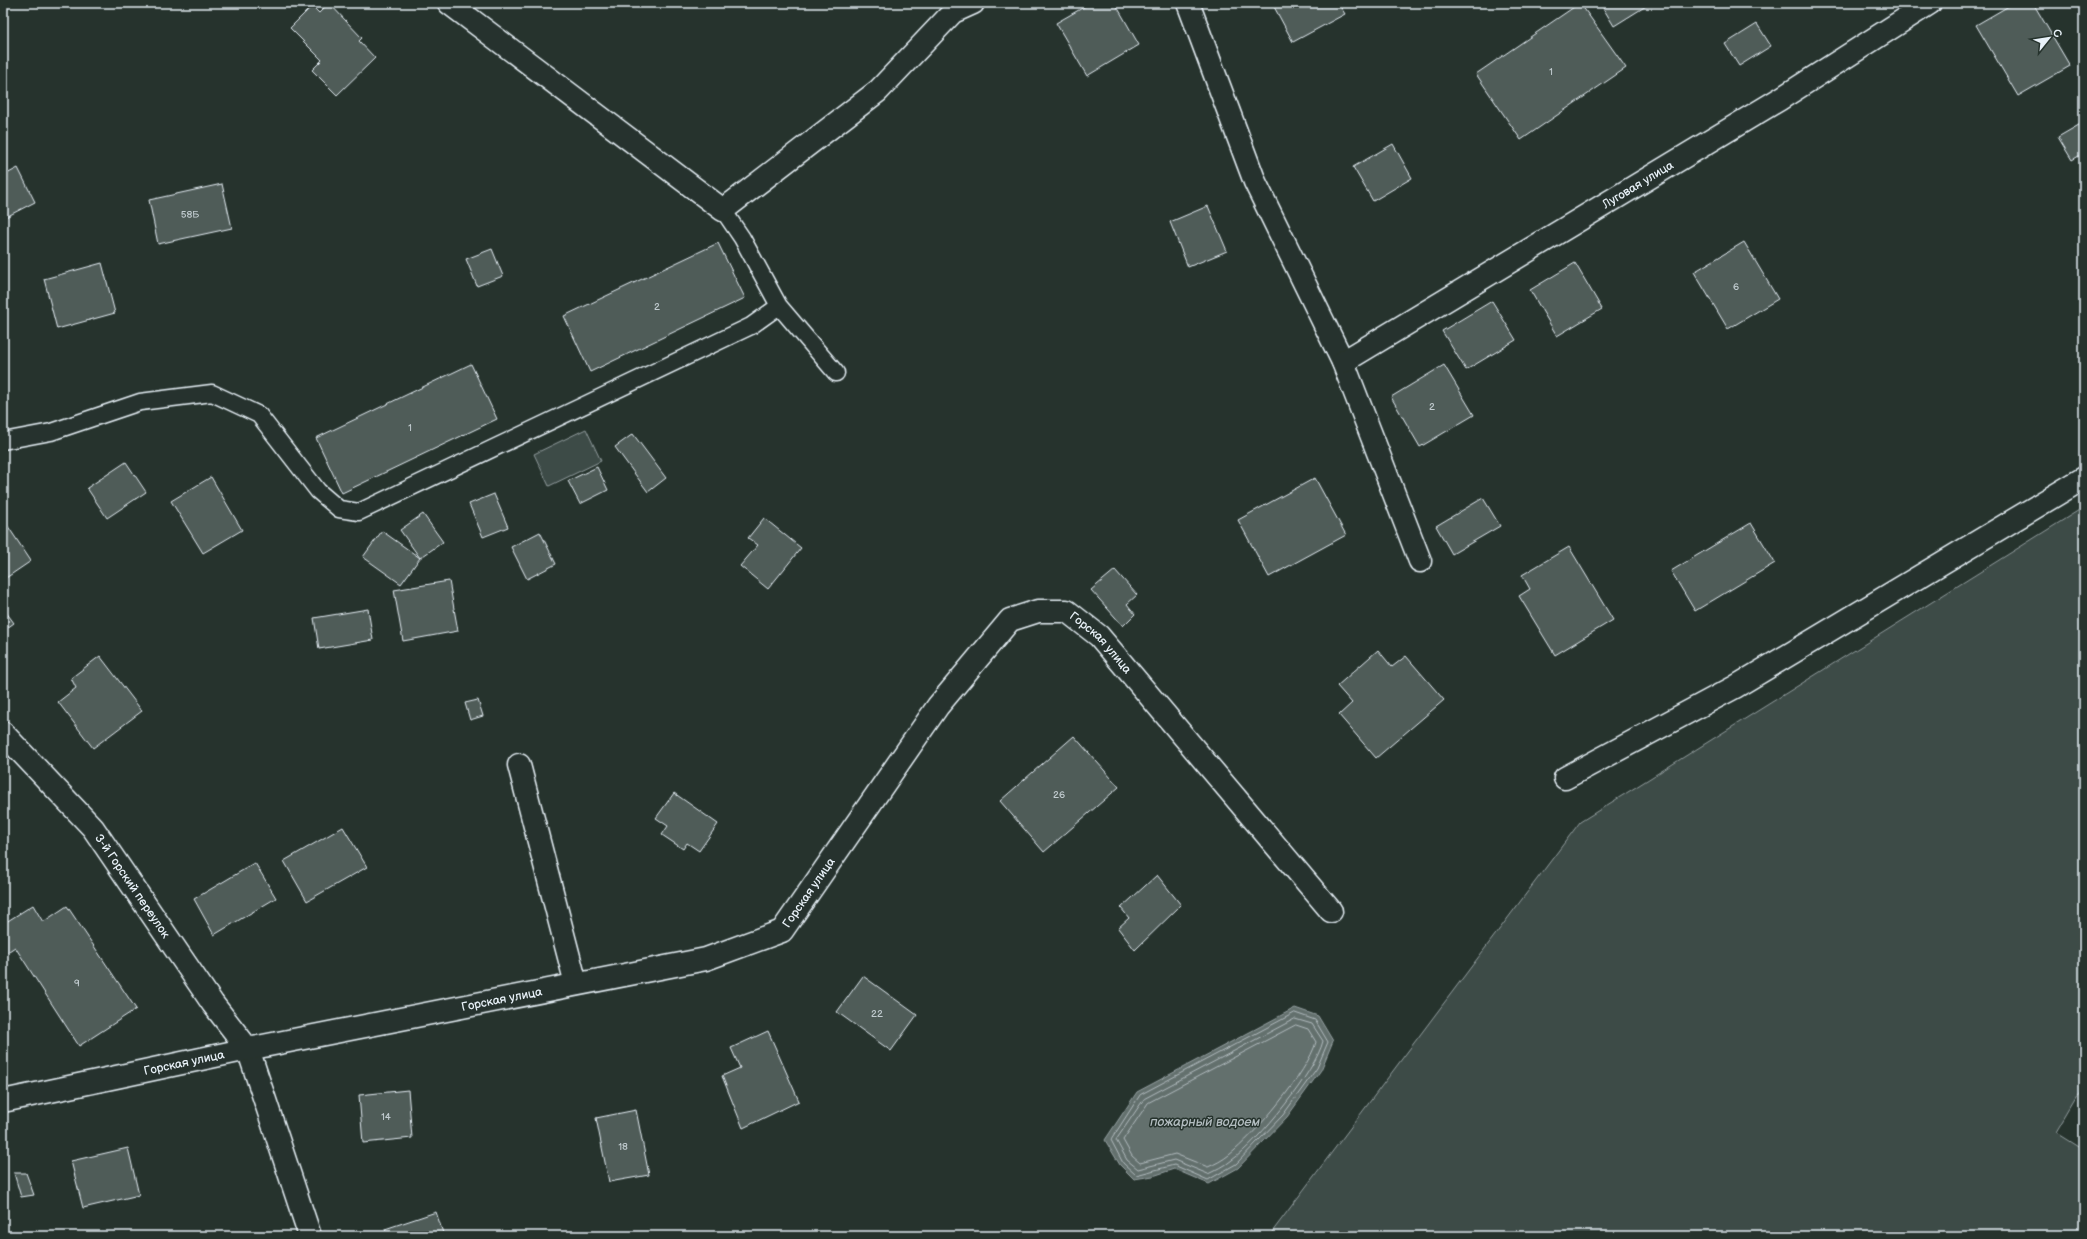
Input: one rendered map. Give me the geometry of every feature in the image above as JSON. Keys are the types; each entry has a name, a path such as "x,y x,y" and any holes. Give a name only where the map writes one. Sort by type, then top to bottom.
{"street":[{"path":"449,3 723,210 878,91 953,12 973,3"},
{"path":"1188,3 1255,182 1343,362 1420,561"},
{"name":"Луговая улица","path":"1343,362 1780,99 1930,3"},
{"path":"1565,778 1735,687 2084,478"},
{"name":"Горская улица","path":"3,1101 248,1049 706,959 782,931 938,706 1010,620 1038,611 1067,611 1100,636 1330,911"},
{"name":"3-й Горский переулок","path":"3,733 93,828 213,1004 248,1049 310,1236"},
{"path":"519,765 576,984"}],"lane":[{"path":"723,210 742,238 779,306 836,373"},
{"path":"3,441 51,432 140,402 212,393 259,415 318,491 339,509 359,512 751,326 779,306"}],"shaded area":[{"path":"586,429 601,461 549,486 534,454"},
{"path":"2084,507 2084,1086 2057,1132 2084,1149 2084,1236 1269,1236 1580,822"}],"water":[{"name":"пожарный водоем","path":"1295,1008 1318,1016 1333,1041 1321,1070 1287,1117 1238,1168 1209,1184 1174,1169 1153,1176 1134,1179 1120,1165 1105,1140 1137,1092"}],"building":[{"path":"329,3 362,38 359,41 375,58 337,95 312,70 322,60 290,28 312,6 319,13"},
{"path":"1091,3 1115,3 1139,45 1087,76 1056,23"},
{"path":"1272,3 1338,3 1345,14 1293,42"},
{"path":"1580,3 1626,68 1521,140 1476,74"},
{"path":"1600,3 1651,3 1614,26"},
{"path":"2014,3 2033,3 2070,66 2018,96 1976,25"},
{"path":"1757,24 1771,46 1739,66 1725,44"},
{"path":"2084,122 2084,153 2072,160 2058,137"},
{"path":"1393,144 1412,178 1373,201 1353,167"},
{"path":"18,168 35,202 4,218 3,176"},
{"path":"222,184 232,228 158,244 149,200"},
{"path":"1208,206 1227,251 1188,267 1170,222"},
{"path":"1744,242 1778,299 1728,329 1694,272"},
{"path":"718,243 745,298 590,372 564,316"},
{"path":"492,249 503,276 477,286 466,259"},
{"path":"102,263 115,313 57,329 44,279"},
{"path":"1575,263 1602,309 1557,336 1530,290"},
{"path":"1492,301 1516,340 1466,370 1442,331"},
{"path":"471,364 497,419 342,493 316,438"},
{"path":"1444,365 1474,415 1420,447 1391,397"},
{"path":"633,434 666,478 648,492 615,447"},
{"path":"126,462 146,492 107,518 87,488"},
{"path":"597,467 608,490 580,504 568,481"},
{"path":"211,477 242,530 203,553 171,501"},
{"path":"1315,478 1346,535 1269,577 1238,520"},
{"path":"494,494 508,527 483,537 469,504"},
{"path":"1483,498 1500,526 1452,554 1436,526"},
{"path":"423,514 443,542 420,558 400,530"},
{"path":"764,518 801,548 768,589 740,566 758,545 748,538"},
{"path":"3,519 31,561 3,580"},
{"path":"1751,523 1775,563 1695,611 1671,571"},
{"path":"382,531 420,558 401,584 363,557"},
{"path":"540,532 556,564 527,579 511,547"},
{"path":"1569,547 1613,620 1555,655 1519,596 1530,589 1522,575"},
{"path":"1115,570 1137,595 1127,604 1135,614 1123,626 1091,590"},
{"path":"449,581 458,631 403,641 394,590"},
{"path":"3,608 14,623 3,631"},
{"path":"368,609 373,640 319,649 314,618"},
{"path":"1378,650 1392,667 1406,656 1444,700 1376,758 1339,715 1352,703 1337,686"},
{"path":"100,656 142,711 93,748 58,702 76,688 71,678"},
{"path":"478,700 483,716 470,720 465,703"},
{"path":"1074,736 1119,787 1044,852 1000,801"},
{"path":"674,793 718,824 699,851 687,843 683,849 662,835 668,826 656,818"},
{"path":"343,827 367,867 307,901 284,861"},
{"path":"255,863 276,898 214,935 194,899"},
{"path":"1157,875 1181,905 1135,950 1118,928 1129,918 1121,908"},
{"path":"33,905 43,922 67,906 136,1009 79,1046 15,947 3,955 3,924"},
{"path":"863,976 917,1015 891,1051 837,1012"},
{"path":"768,1031 799,1101 743,1128 722,1076 740,1068 731,1048"},
{"path":"408,1090 412,1138 363,1143 359,1095"},
{"path":"636,1110 649,1175 609,1182 596,1118"},
{"path":"128,1148 139,1195 83,1208 71,1161"},
{"path":"14,1173 26,1173 34,1195 21,1197"},
{"path":"436,1212 444,1236 387,1236 385,1229"}]}
